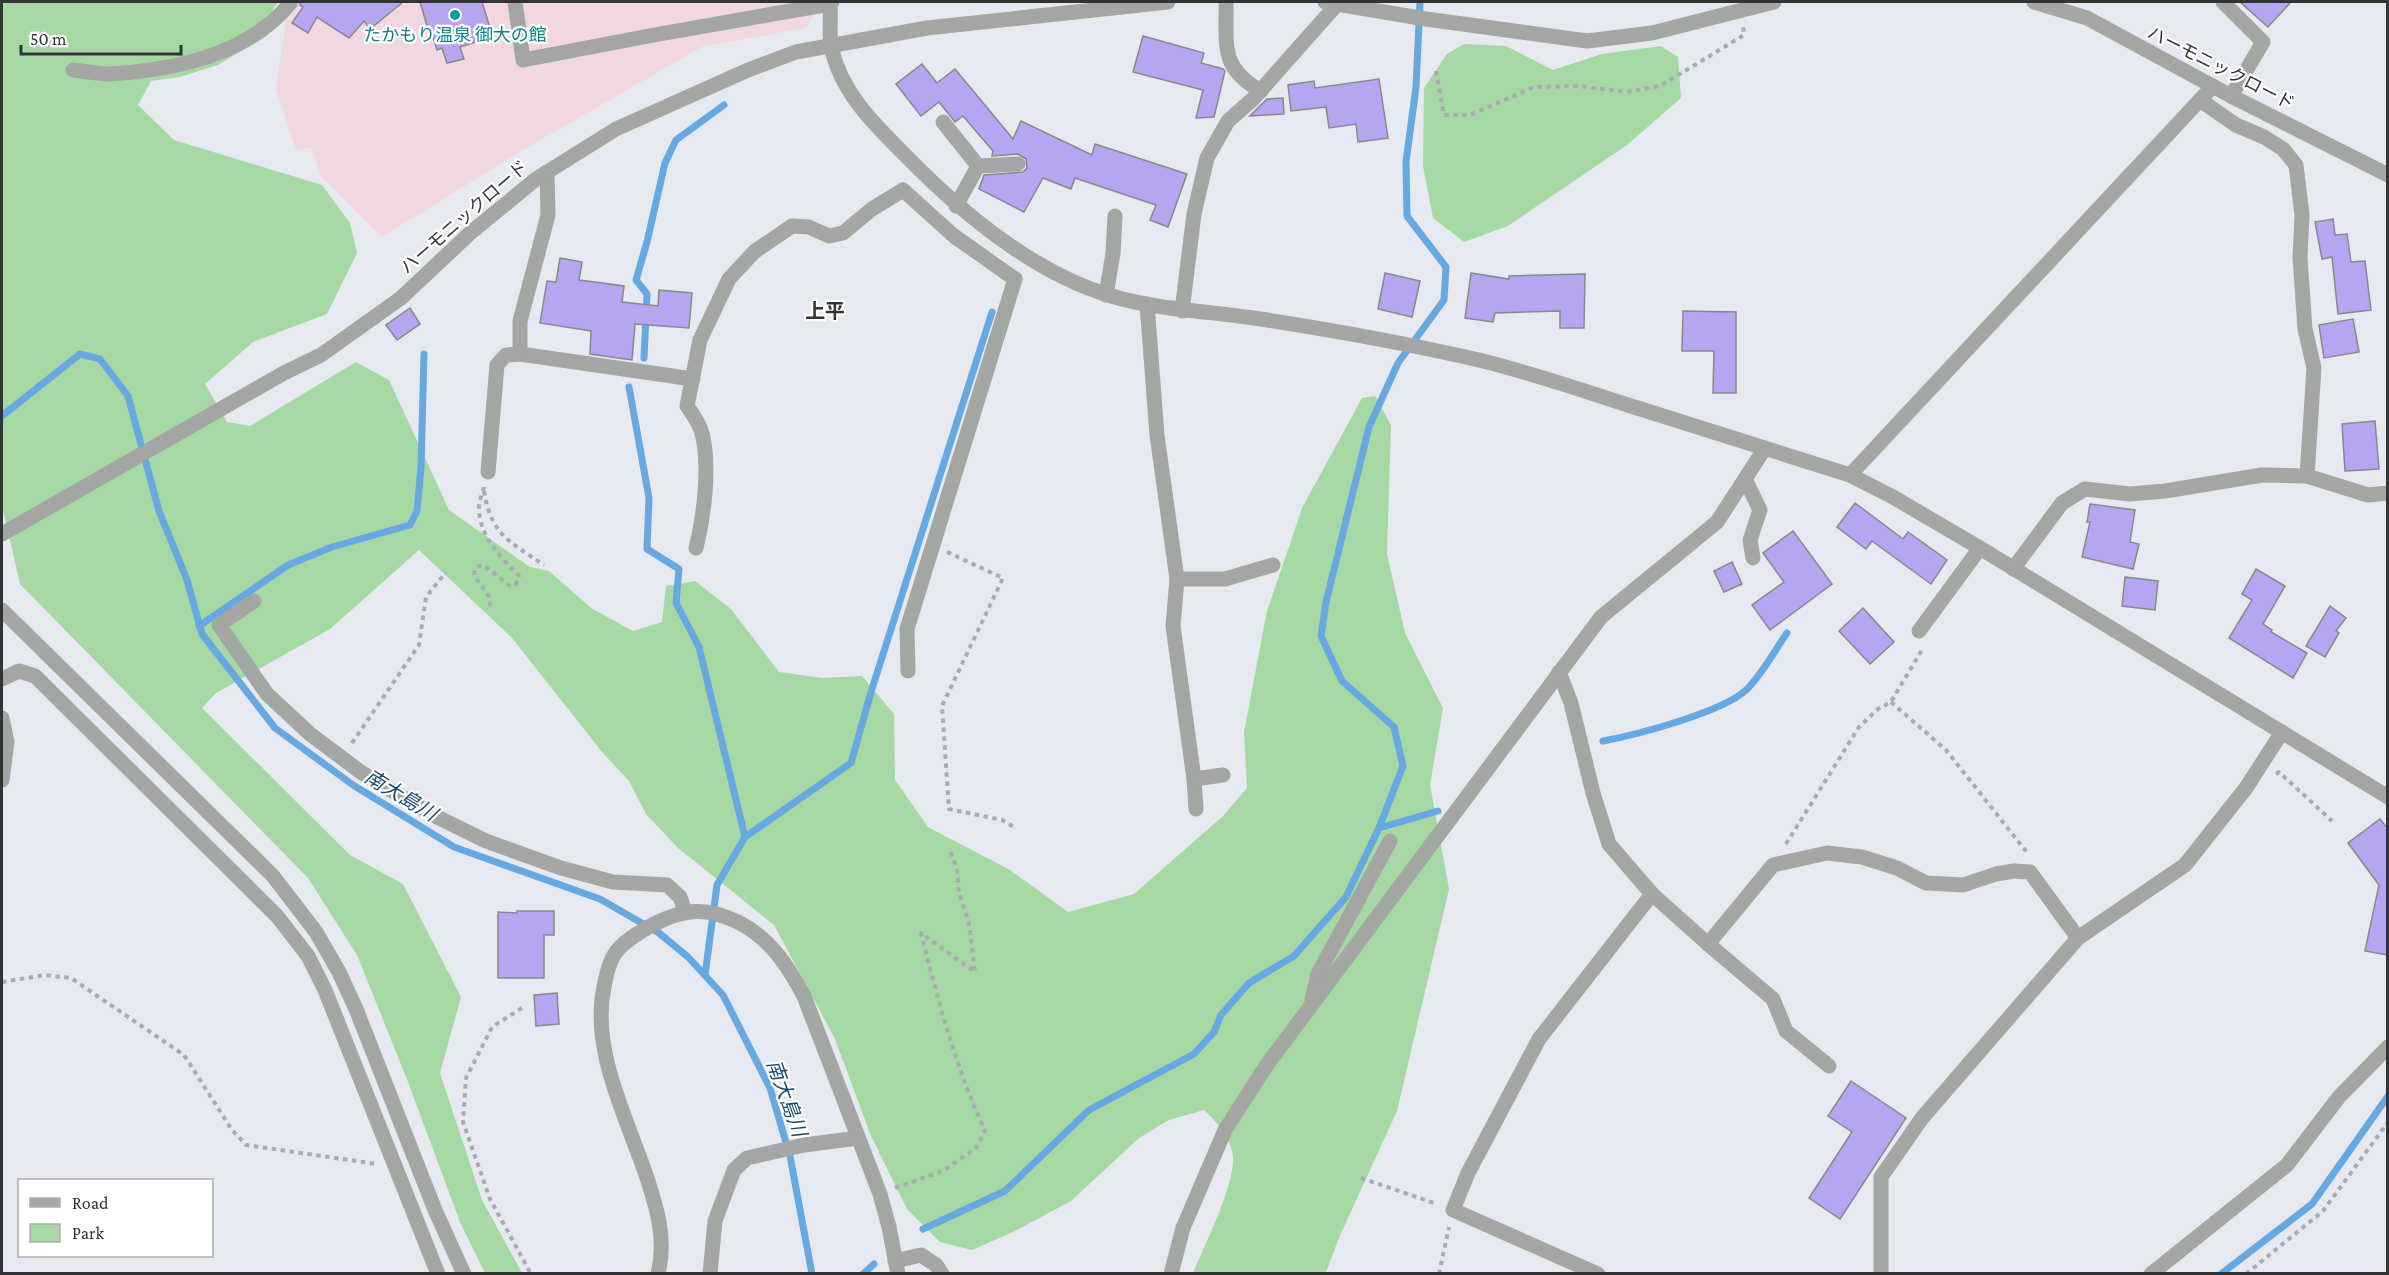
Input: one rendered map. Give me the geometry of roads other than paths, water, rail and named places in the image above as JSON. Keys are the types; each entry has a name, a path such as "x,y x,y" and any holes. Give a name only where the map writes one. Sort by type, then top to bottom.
{"street":[{"path":"73,70 108,74 171,66 218,54 256,34 291,2"},
{"path":"515,2 523,60 831,3 831,44 845,88 877,127 956,206 989,233 1058,273 1106,295 1147,304 1182,311 1266,319 1396,343 1548,379 1850,475 1893,497 1980,548 2388,796"},
{"name":"ハーモニックロード","path":"5,532 284,373 321,355 393,304 469,234 548,172 616,129 748,70 796,52 927,28 1168,2"},
{"path":"1226,2 1227,45 1232,66 1242,80 1261,91"},
{"path":"1182,311 1194,214 1207,158 1228,121 1261,91 1334,2 1419,18 1587,41 1652,33 1774,2"},
{"name":"ハーモニックロード","path":"2034,2 2086,18 2231,96 2388,175"},
{"path":"2083,2 2086,18"},
{"path":"2223,2 2263,42 2231,96"},
{"path":"1850,475 2213,86"},
{"path":"2200,100 2236,124 2283,149 2295,165 2302,215 2300,258 2305,330 2314,368 2307,476"},
{"path":"942,122 978,166"},
{"path":"978,166 1018,164"},
{"path":"956,206 978,166"},
{"path":"520,354 520,321 548,215 548,172"},
{"path":"696,548 702,525 707,459 701,429 687,406 700,340 729,279 754,252 792,226 809,227 829,236 843,233 872,209 903,190 954,236 1015,279 907,629 909,671"},
{"path":"1106,295 1113,253 1115,216"},
{"path":"976,252 989,233"},
{"path":"1147,304 1157,435 1177,579 1173,626 1196,809"},
{"path":"488,472 497,365 506,355 520,354 693,379"},
{"path":"1171,1274 1183,1228 1225,1130 1266,1066 1601,617 1717,522 1765,448"},
{"path":"2013,569 2062,503 2085,489 2130,494 2165,491 2262,475 2307,476 2368,495 2388,493"},
{"path":"1745,479 1760,510 1750,540 1753,558"},
{"path":"1918,631 1980,548"},
{"path":"1177,579 1225,579 1273,565"},
{"path":"254,601 219,625 267,694 310,734 345,761 433,815 486,841 561,868 613,882 667,885 692,911"},
{"path":"2,610 273,876 316,932 339,972 356,1009 435,1210 464,1274"},
{"path":"2,679 19,671 35,676 277,916 308,956 325,990 438,1274"},
{"path":"1559,672 1609,844 1652,894 1773,999 1786,1031 1829,1066"},
{"path":"2,718 7,742 2,780"},
{"path":"1881,1274 1881,1177 1922,1118 2078,938 2185,865 2246,788 2282,732"},
{"path":"1194,779 1223,775"},
{"path":"1311,1007 1318,974 1390,842"},
{"path":"1708,944 1773,865 1827,853 1862,857 1888,865 1926,884 1964,885 1996,874 2014,871 2030,872 2078,938"},
{"path":"1598,1274 1453,1210 1468,1173 1539,1039 1652,894"},
{"path":"658,1274 662,1234 656,1202 613,1080 602,1034 602,996 615,953 638,933 669,916 692,911 719,915 740,923 776,950 788,966 804,996 880,1194 896,1267 921,1255 936,1265 942,1274"},
{"path":"2151,1274 2287,1164 2339,1097 2388,1047"},
{"path":"710,1274 715,1221 734,1170 747,1158 804,1145 858,1138"}],"waterway":[{"path":"923,1229 1005,1191 1089,1110 1194,1054 1214,1032 1221,1015 1249,983 1294,956 1346,897 1379,828 1403,766 1394,727 1342,681 1321,636 1326,602 1369,427 1398,363 1444,300 1446,267 1407,216 1406,162 1416,87 1420,2"},
{"path":"644,358 647,294 636,280 665,163 676,140 724,105"},
{"path":"705,975 717,885 745,837 851,763 871,692 992,312"},
{"name":"南大島川","path":"2,416 80,354 100,359 128,396 159,511 187,580 202,634 275,728 353,785 454,847 600,899 659,933 688,957 723,995 770,1088 790,1156 812,1274"},
{"path":"199,626 288,565 332,547 410,525 417,511 421,468 424,354"},
{"path":"629,387 649,498 647,549 679,569 676,603 699,647 745,837"},
{"path":"1603,741 1678,722 1735,698 1757,678 1787,633"},
{"path":"1379,828 1438,811"},
{"path":"2221,1274 2312,1204 2388,1096"},
{"path":"863,1274 874,1264"}],"place":[{"name":"たかもり温泉 御大の館","path":"455,15"}],"district":[{"name":"上平","path":"825,311"}]}
